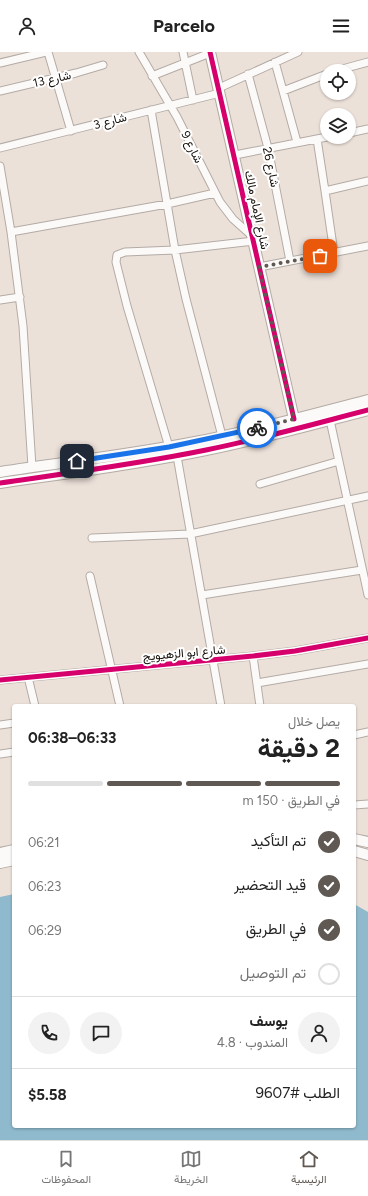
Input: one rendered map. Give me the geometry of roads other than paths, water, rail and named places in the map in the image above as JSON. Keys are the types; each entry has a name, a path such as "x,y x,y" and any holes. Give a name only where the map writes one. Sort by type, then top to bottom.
{"street":[{"path":"0,63 47,52 71,131"},
{"name":"شارع 9","path":"139,52 170,105 215,193 229,215 254,238"},
{"path":"183,52 193,100"},
{"path":"152,76 210,52"},
{"name":"شارع الإمام مالك","path":"210,52 254,238 259,267 294,419"},
{"name":"شارع 3","path":"0,148 193,100 220,90 248,74 298,52"},
{"path":"275,62 297,142"},
{"path":"356,65 368,62"},
{"name":"شارع 13","path":"0,91 103,65"},
{"name":"شارع 26","path":"248,74 268,148 290,261"},
{"path":"283,91 320,77"},
{"path":"151,110 175,250 189,313 222,436"},
{"path":"356,132 368,129"},
{"path":"235,155 320,138"},
{"path":"317,139 334,253"},
{"path":"0,166 20,297 25,349 32,467"},
{"path":"325,191 368,181"},
{"path":"11,232 167,204 215,193"},
{"path":"169,447 129,314 116,258 117,255 125,252 175,250 254,238"},
{"path":"259,267 368,246"},
{"path":"0,300 20,297"},
{"path":"0,472 169,447 294,419 368,400"},
{"path":"0,483 177,456 259,438 368,410"},
{"path":"330,420 368,595"},
{"path":"177,456 221,704"},
{"path":"92,458 93,469"},
{"path":"260,484 339,461"},
{"path":"92,538 190,534 368,496"},
{"path":"360,559 368,558"},
{"path":"202,595 362,570"},
{"path":"90,576 120,704"},
{"name":"شارع ابو الزهيويج","path":"0,680 253,656 295,651 368,638"},
{"path":"253,656 260,704"},
{"path":"257,683 368,664"},
{"path":"28,677 35,704"},
{"path":"0,725 12,723"},
{"path":"356,735 368,732"},
{"path":"0,754 12,752"},
{"path":"356,805 368,804"},
{"path":"356,839 368,842"},
{"path":"0,853 12,850"},
{"path":"356,852 368,855"},
{"path":"0,863 12,860"}],"water":[{"path":"12,894 12,1128 356,1128 356,905 368,912 368,1140 0,1140 0,897"}]}
